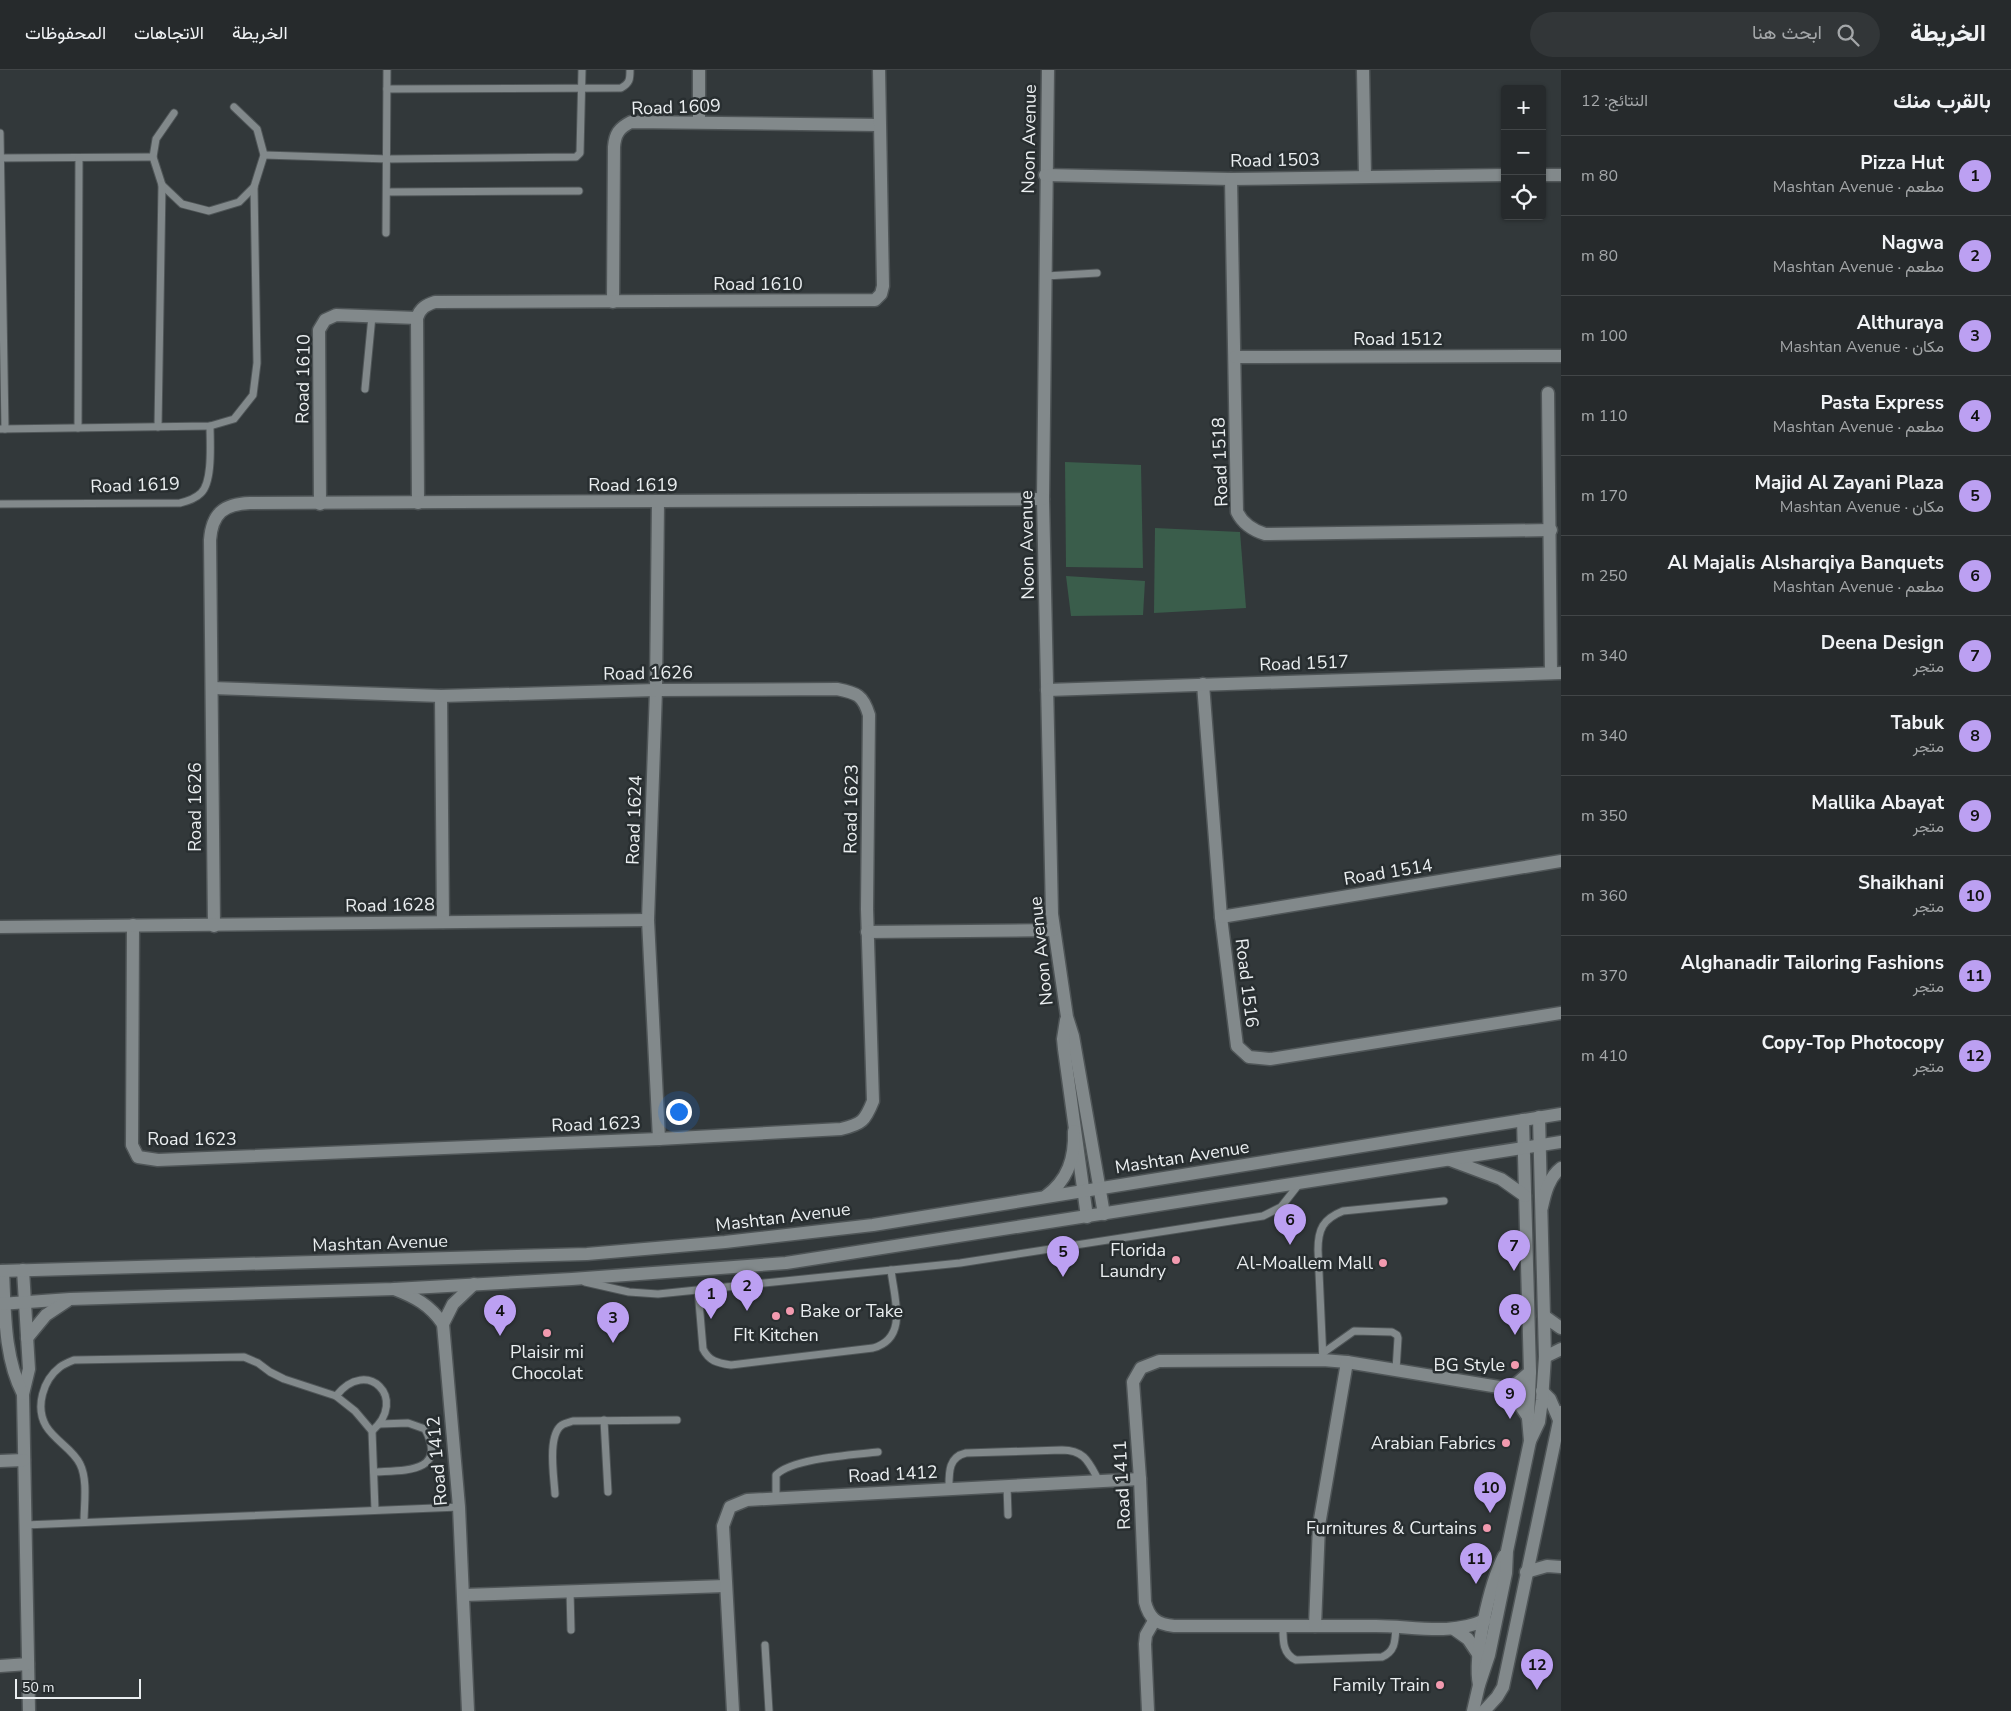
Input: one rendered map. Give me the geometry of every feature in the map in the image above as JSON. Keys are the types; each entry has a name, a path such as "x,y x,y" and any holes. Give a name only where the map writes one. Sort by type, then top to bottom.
{"street":[{"path":"699,70 699,122"},
{"name":"Road 1610","path":"320,504 319,330 325,320 336,315 417,318 419,312 426,305 435,302 875,300 881,294 883,286 879,70"},
{"name":"Noon Avenue","path":"1048,70 1045,175 1046,276 1042,499 1053,930 1066,1017 1073,1036 1104,1214"},
{"path":"1363,70 1365,176"},
{"name":"Road 1609","path":"613,302 615,136 621,127 631,122 879,125"},
{"name":"Road 1503","path":"1045,175 1230,179 1501,175"},
{"path":"1546,175 1561,175"},
{"name":"Road 1518","path":"1230,179 1237,512 1242,521 1258,532 1265,534 1551,530"},
{"path":"417,318 418,503"},
{"name":"Road 1512","path":"1235,357 1561,356"},
{"path":"1548,393 1556,673"},
{"name":"Road 1619","path":"225,508 239,504 1042,499"},
{"name":"Road 1624","path":"658,502 656,690 648,920 659,1139"},
{"name":"Road 1626","path":"214,926 211,527 216,516 225,508"},
{"name":"Road 1517","path":"1047,690 1556,673"},
{"name":"Road 1516","path":"1202,684 1222,917 1237,1046 1250,1056 1270,1059 1561,1013"},
{"name":"Road 1626","path":"212,688 441,696 656,690 837,689 855,692"},
{"name":"Road 1623","path":"133,925 132,1144 138,1157 158,1160 659,1139 841,1129 858,1125 867,1116 873,1101 867,932 870,715 866,702 855,692"},
{"path":"441,696 443,922"},
{"name":"Road 1514","path":"1222,917 1561,861"},
{"name":"Road 1628","path":"0,927 648,920"},
{"path":"867,932 1053,930"},
{"name":"Noon Avenue","path":"1066,1017 1063,1039 1074,1131 1088,1217"},
{"name":"Mashtan Avenue","path":"2,1271 587,1254 725,1242 863,1226 1561,1114"},
{"path":"1479,1685 1476,1669 1478,1654 1487,1638 1506,1572 1507,1551 1530,1441 1539,1422 1545,1357 1539,1118"},
{"path":"1523,1120 1530,1372 1528,1418 1530,1441"},
{"path":"1045,1197 1060,1184 1071,1166 1075,1149 1074,1131"},
{"path":"2,1304 70,1299 394,1289 572,1279 786,1263 1561,1142"},
{"path":"1450,1160 1500,1179 1526,1196"},
{"path":"1542,1207 1547,1187 1556,1171 1561,1168"},
{"path":"23,1270 28,1369 24,1394 24,1460 29,1711"},
{"path":"2,1271 2,1304 13,1370 24,1394"},
{"path":"394,1289 426,1304 443,1324 453,1304 474,1284"},
{"path":"27,1338 46,1315 70,1299"},
{"path":"1544,1316 1561,1328"},
{"name":"Road 1412","path":"443,1324 459,1506 468,1711"},
{"path":"1545,1357 1561,1349"},
{"name":"Road 1411","path":"1154,1621 1148,1612 1145,1602 1140,1479 1133,1382 1141,1368 1159,1362 1323,1357 1504,1388"},
{"path":"1314,1626 1319,1525 1347,1362"},
{"path":"1528,1418 1516,1399 1504,1388 1516,1384 1530,1372"},
{"path":"1499,1711 1502,1687 1532,1544 1558,1442 1560,1416 1550,1399 1542,1391"},
{"path":"0,1462 24,1460"},
{"name":"Road 1412","path":"733,1711 723,1526 730,1507 747,1500 776,1498 1140,1479"},
{"path":"1532,1544 1541,1557 1558,1566"},
{"path":"1473,1711 1479,1685 1485,1670 1487,1638 1485,1620 1494,1579 1507,1551"},
{"path":"1526,1572 1540,1567 1558,1566"},
{"path":"464,1595 725,1586"},
{"path":"1148,1711 1145,1644 1146,1635 1154,1621 1174,1626 1396,1626 1454,1629 1470,1626 1485,1620"},
{"path":"1454,1629 1468,1639 1478,1654"},
{"path":"0,1666 28,1664"},
{"path":"1484,1711 1498,1697 1502,1687"}],"lane":[{"path":"386,233 388,159 387,70"},
{"path":"264,155 388,159 576,157 580,153 582,70"},
{"path":"387,89 621,88 627,85 630,80 630,70"},
{"path":"0,133 2,429 210,426 234,419 253,395 257,363 254,187 264,155 257,129 234,107"},
{"path":"158,427 162,186 153,157 156,139 174,113"},
{"path":"1,158 153,157"},
{"path":"78,428 79,158"},
{"path":"162,186 182,204 209,211 239,202 254,187"},
{"path":"387,192 579,191"},
{"path":"1046,276 1096,273"},
{"path":"365,389 372,316"},
{"name":"Road 1619","path":"0,504 180,503 192,500 203,492 208,475 210,426"},
{"path":"572,1279 629,1292 658,1294 960,1263 1263,1216 1281,1208 1299,1184"},
{"path":"1323,1357 1318,1250 1318,1237 1323,1225 1332,1216 1343,1211 1444,1201"},
{"path":"698,1290 703,1349 707,1356 716,1363 731,1365 883,1345 895,1332 896,1322 891,1270"},
{"path":"1323,1357 1354,1331 1392,1332 1398,1338 1396,1370"},
{"path":"84,1522 84,1478 81,1464 46,1426 41,1410 42,1394 49,1378 60,1367 74,1360 244,1357 284,1379 336,1396 355,1411 372,1431 376,1510"},
{"path":"336,1396 343,1387 352,1381 373,1382 383,1389 387,1401 385,1416 372,1431"},
{"path":"604,1420 608,1492"},
{"path":"555,1494 553,1443 556,1432 562,1424 573,1421 677,1420"},
{"path":"374,1472 424,1466 428,1461 431,1451 430,1437 425,1428 408,1423 380,1424"},
{"path":"950,1489 949,1473 952,1462 955,1457 966,1453 1062,1450 1077,1452 1088,1462 1099,1481"},
{"path":"776,1498 776,1475 782,1469 801,1463 878,1452"},
{"path":"1007,1486 1008,1516"},
{"path":"25,1525 459,1506"},
{"path":"570,1591 571,1630"},
{"path":"1282,1626 1286,1651 1290,1657 1296,1660 1382,1657 1389,1654 1394,1647 1396,1626"},
{"path":"765,1645 769,1711"}],"green space":[{"path":"1065,462 1141,465 1143,568 1066,567"},
{"path":"1155,528 1240,532 1246,608 1154,613"},
{"path":"1066,576 1145,581 1143,615 1071,616"}],"place":[{"name":"Al Majalis Alsharqiya Banquets","path":"1290,1245"},
{"name":"Florida Laundry","path":"1176,1260"},
{"name":"Al-Moallem Mall","path":"1383,1263"},
{"name":"Deena Design","path":"1514,1271"},
{"name":"Majid Al Zayani Plaza","path":"1063,1277"},
{"name":"Nagwa","path":"747,1311"},
{"name":"Bake or Take","path":"790,1311"},
{"name":"FIt Kitchen","path":"776,1316"},
{"name":"Pizza Hut","path":"711,1319"},
{"name":"Plaisir mi Chocolat","path":"547,1333"},
{"name":"Tabuk","path":"1515,1335"},
{"name":"Pasta Express","path":"500,1336"},
{"name":"Althuraya","path":"613,1343"},
{"name":"BG Style","path":"1515,1365"},
{"name":"Mallika Abayat","path":"1510,1419"},
{"name":"Arabian Fabrics","path":"1506,1443"},
{"name":"Shaikhani","path":"1490,1513"},
{"name":"Furnitures & Curtains","path":"1487,1528"},
{"name":"Alghanadir Tailoring Fashions","path":"1476,1584"},
{"name":"Family Train","path":"1440,1685"},
{"name":"Copy-Top Photocopy","path":"1537,1690"}]}
